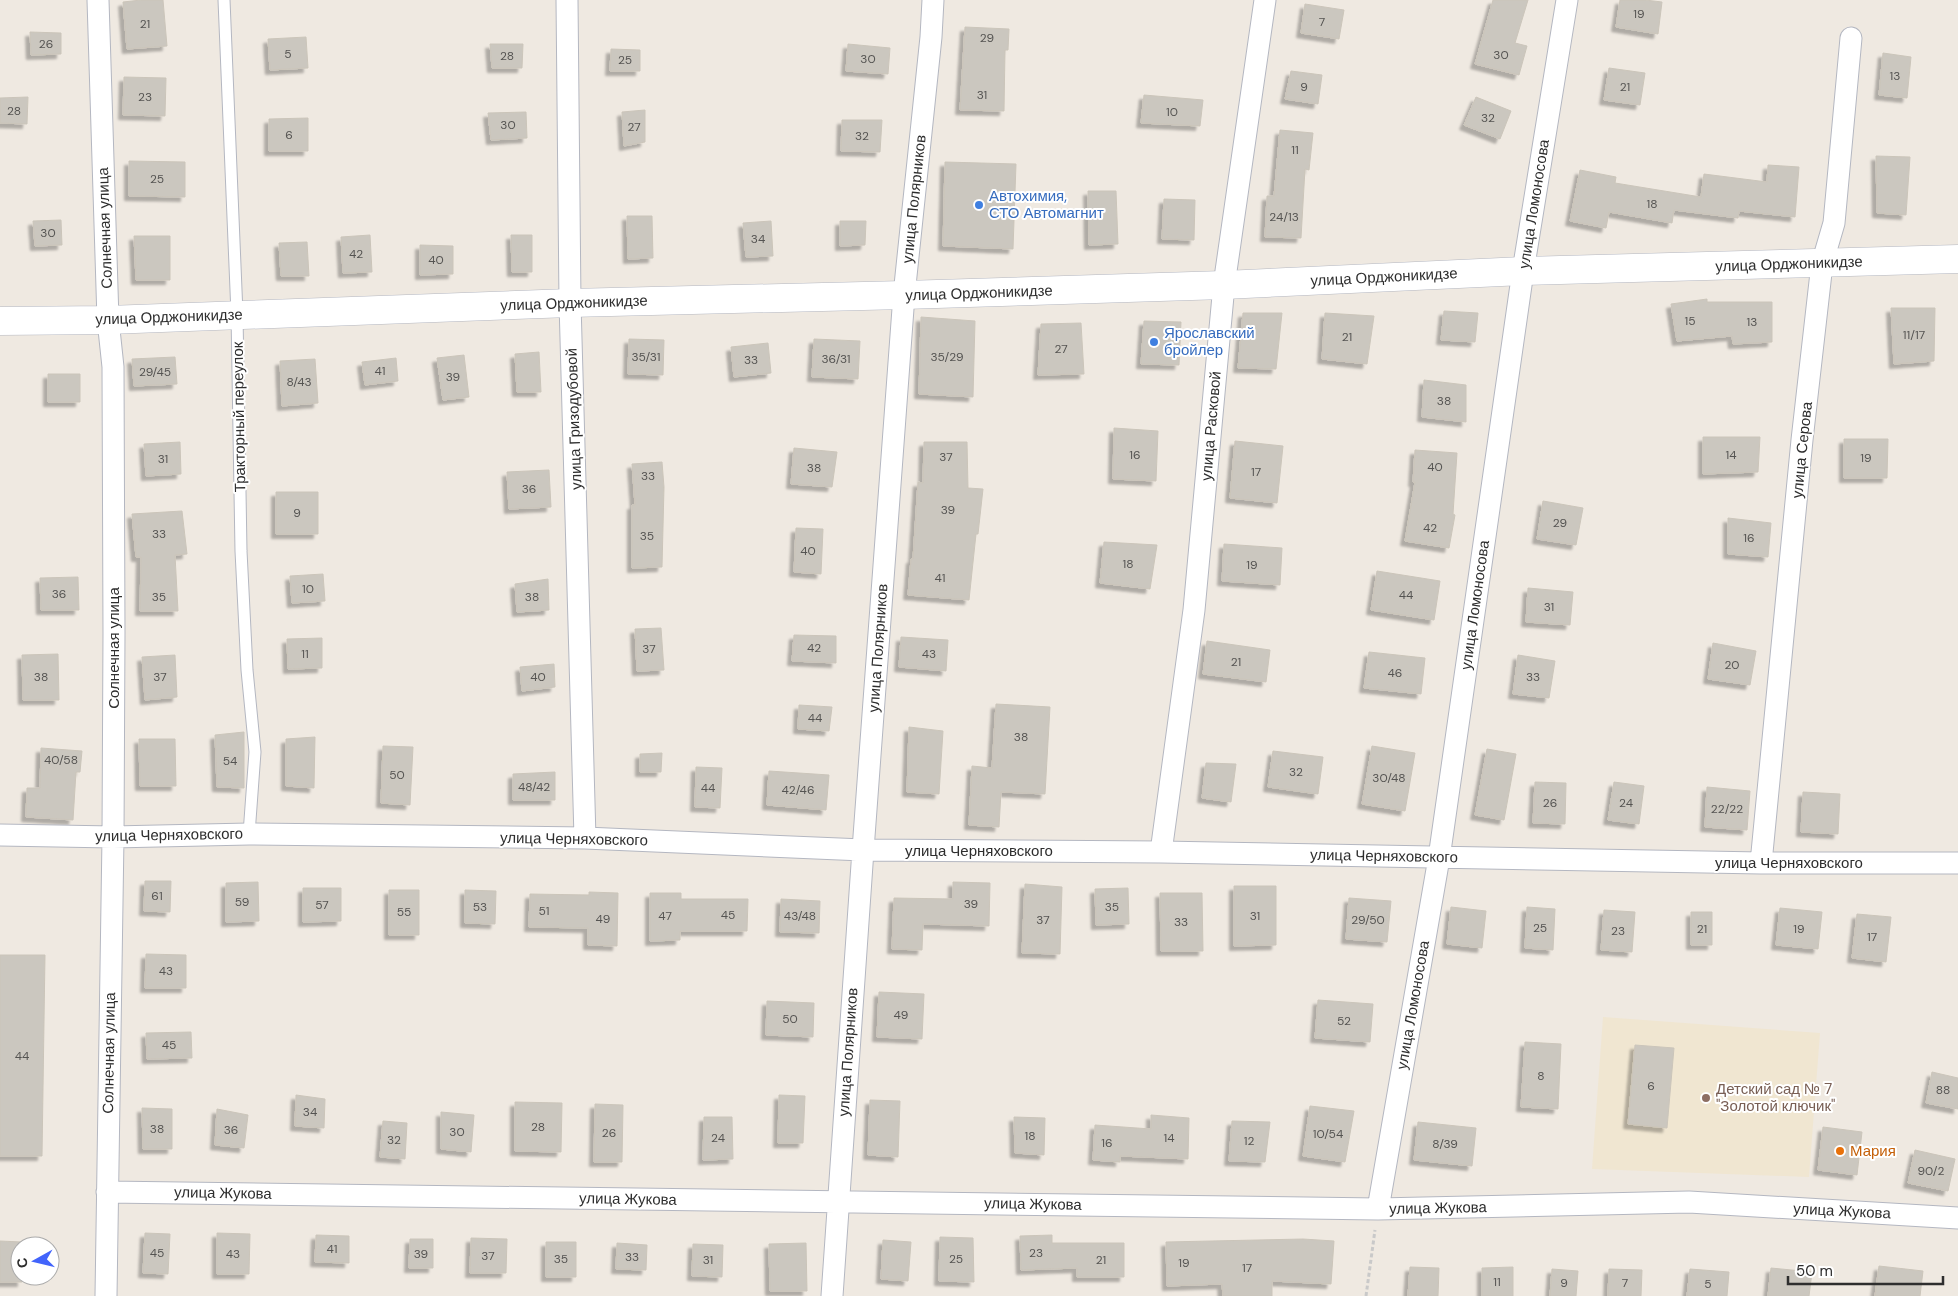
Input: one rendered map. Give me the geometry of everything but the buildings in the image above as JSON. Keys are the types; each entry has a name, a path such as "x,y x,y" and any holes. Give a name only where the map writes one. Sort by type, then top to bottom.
{"main road":[{"name":"улица Орджоникидзе","path":"0,320 108,320 570,302 904,295 1224,285 1523,271 1958,259"}],"street":[{"name":"Солнечная улица","path":"98,0 108,320 113,377 113,837 106,1296"},
{"name":"улица Гризодубовой","path":"567,0 570,302 585,838"},
{"name":"улица Полярников","path":"832,1296 862,850 904,295 931,37 933,0"},
{"name":"улица Расковой","path":"1161,852 1194,610 1224,285 1265,0"},
{"name":"улица Ломоносова","path":"1378,1209 1439,858 1523,271 1567,0"},
{"name":"улица Серова","path":"1761,863 1802,440 1822,264 1834,223 1851,38"},
{"name":"улица Черняховского","path":"0,835 113,837 249,834 585,838 862,850 1161,852 1761,863 1958,863"},
{"name":"улица Жукова","path":"107,1192 1378,1209 1689,1202 1958,1218"}],"lane":[{"name":"Тракторный переулок","path":"224,0 237,314 241,551 247,670 255,752 249,834"}],"path":[{"path":"1366,1296 1378,1209"}],"shaded area":[{"name":"Детский сад № 7 \"Золотой ключик\"","path":"1603,1017 1820,1033 1809,1177 1592,1169"}],"place":[{"name":"Автохимия, СТО Автомагнит","path":"979,205"},
{"name":"Ярославский бройлер","path":"1154,342"},
{"name":"Детский сад № 7 \"Золотой ключик\"","path":"1706,1098"},
{"name":"Мария","path":"1840,1151"}]}
